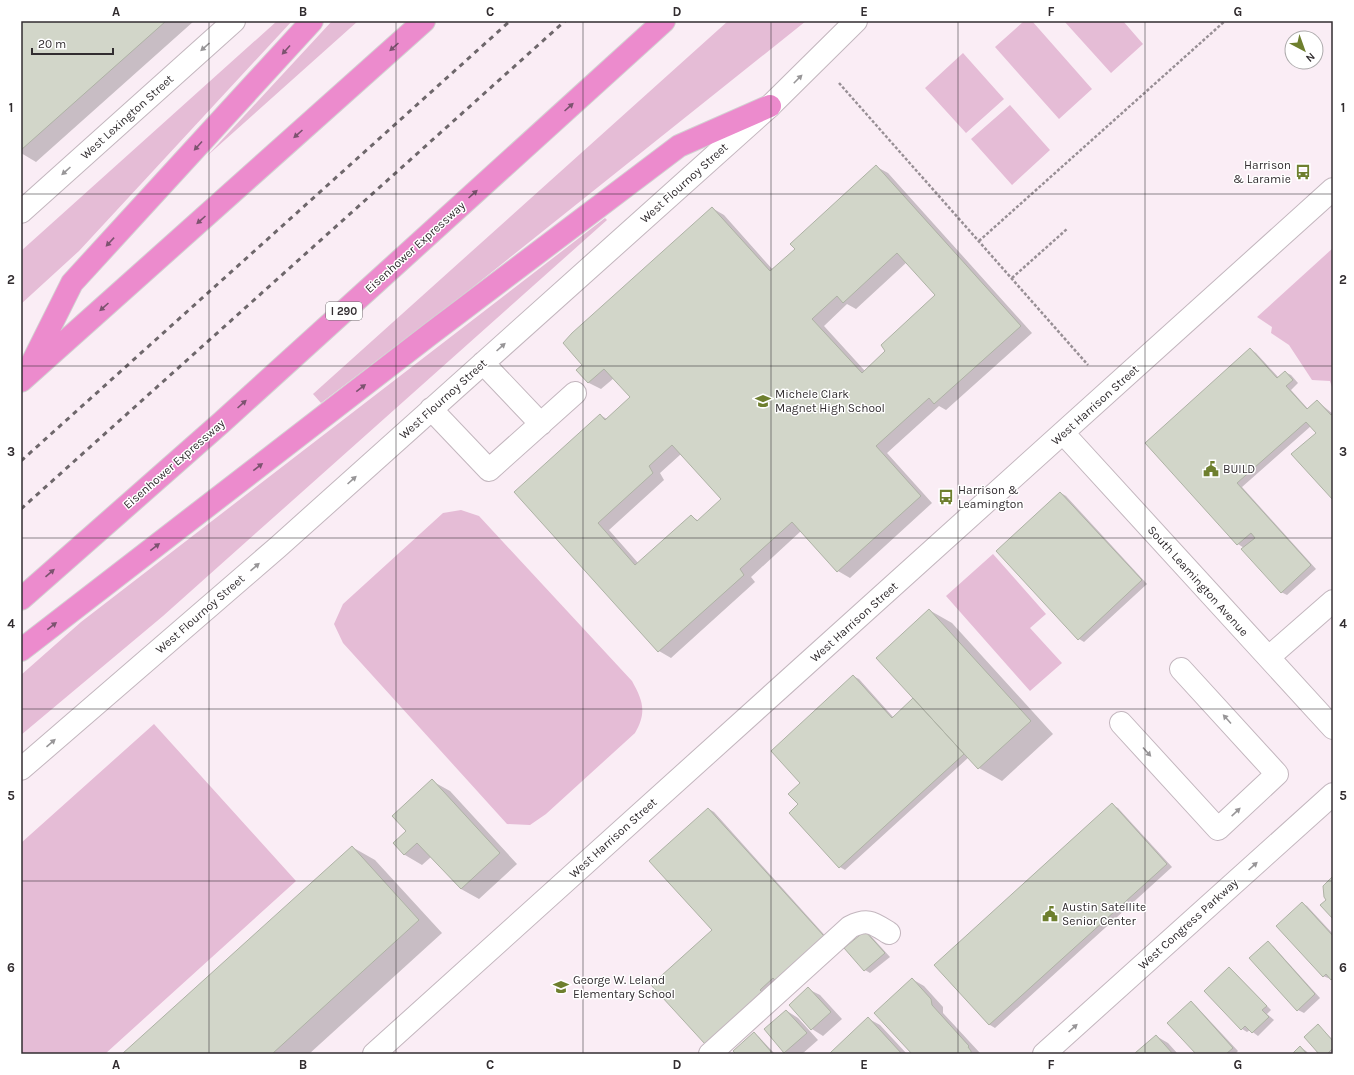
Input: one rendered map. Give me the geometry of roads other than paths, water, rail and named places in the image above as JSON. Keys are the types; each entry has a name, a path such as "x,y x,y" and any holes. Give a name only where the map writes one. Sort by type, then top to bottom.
{"highway":[{"path":"22,380 72,283 312,21"},
{"path":"22,380 424,21"},
{"name":"Eisenhower Expressway","path":"21,599 234,411 664,21"},
{"path":"21,650 429,335 679,146 770,106"}],"street":[{"name":"West Lexington Street","path":"21,212 234,21"},
{"name":"West Flournoy Street","path":"21,769 278,547 770,106 856,21"},
{"name":"West Harrison Street","path":"374,1054 1064,434 1333,189"},
{"path":"483,363 541,424"},
{"path":"431,409 489,470 575,393"},
{"name":"South Leamington Avenue","path":"1064,434 1333,728"},
{"path":"1269,658 1333,601"},
{"path":"1121,723 1218,829 1277,774 1181,669"},
{"name":"West Congress Parkway","path":"1044,1054 1333,794"},
{"path":"710,1054 850,927 861,922 872,922 889,933"}],"railway":[{"path":"21,461 510,21"},
{"path":"21,509 565,21"}],"place":[{"name":"Harrison & Laramie","path":"1303,172"},
{"name":"Michele Clark Magnet High School","path":"763,401"},
{"name":"BUILD","path":"1211,469"},
{"name":"Harrison & Leamington","path":"946,497"},
{"name":"Austin Satellite Senior Center","path":"1050,914"},
{"name":"George W. Leland Elementary School","path":"561,987"}]}
